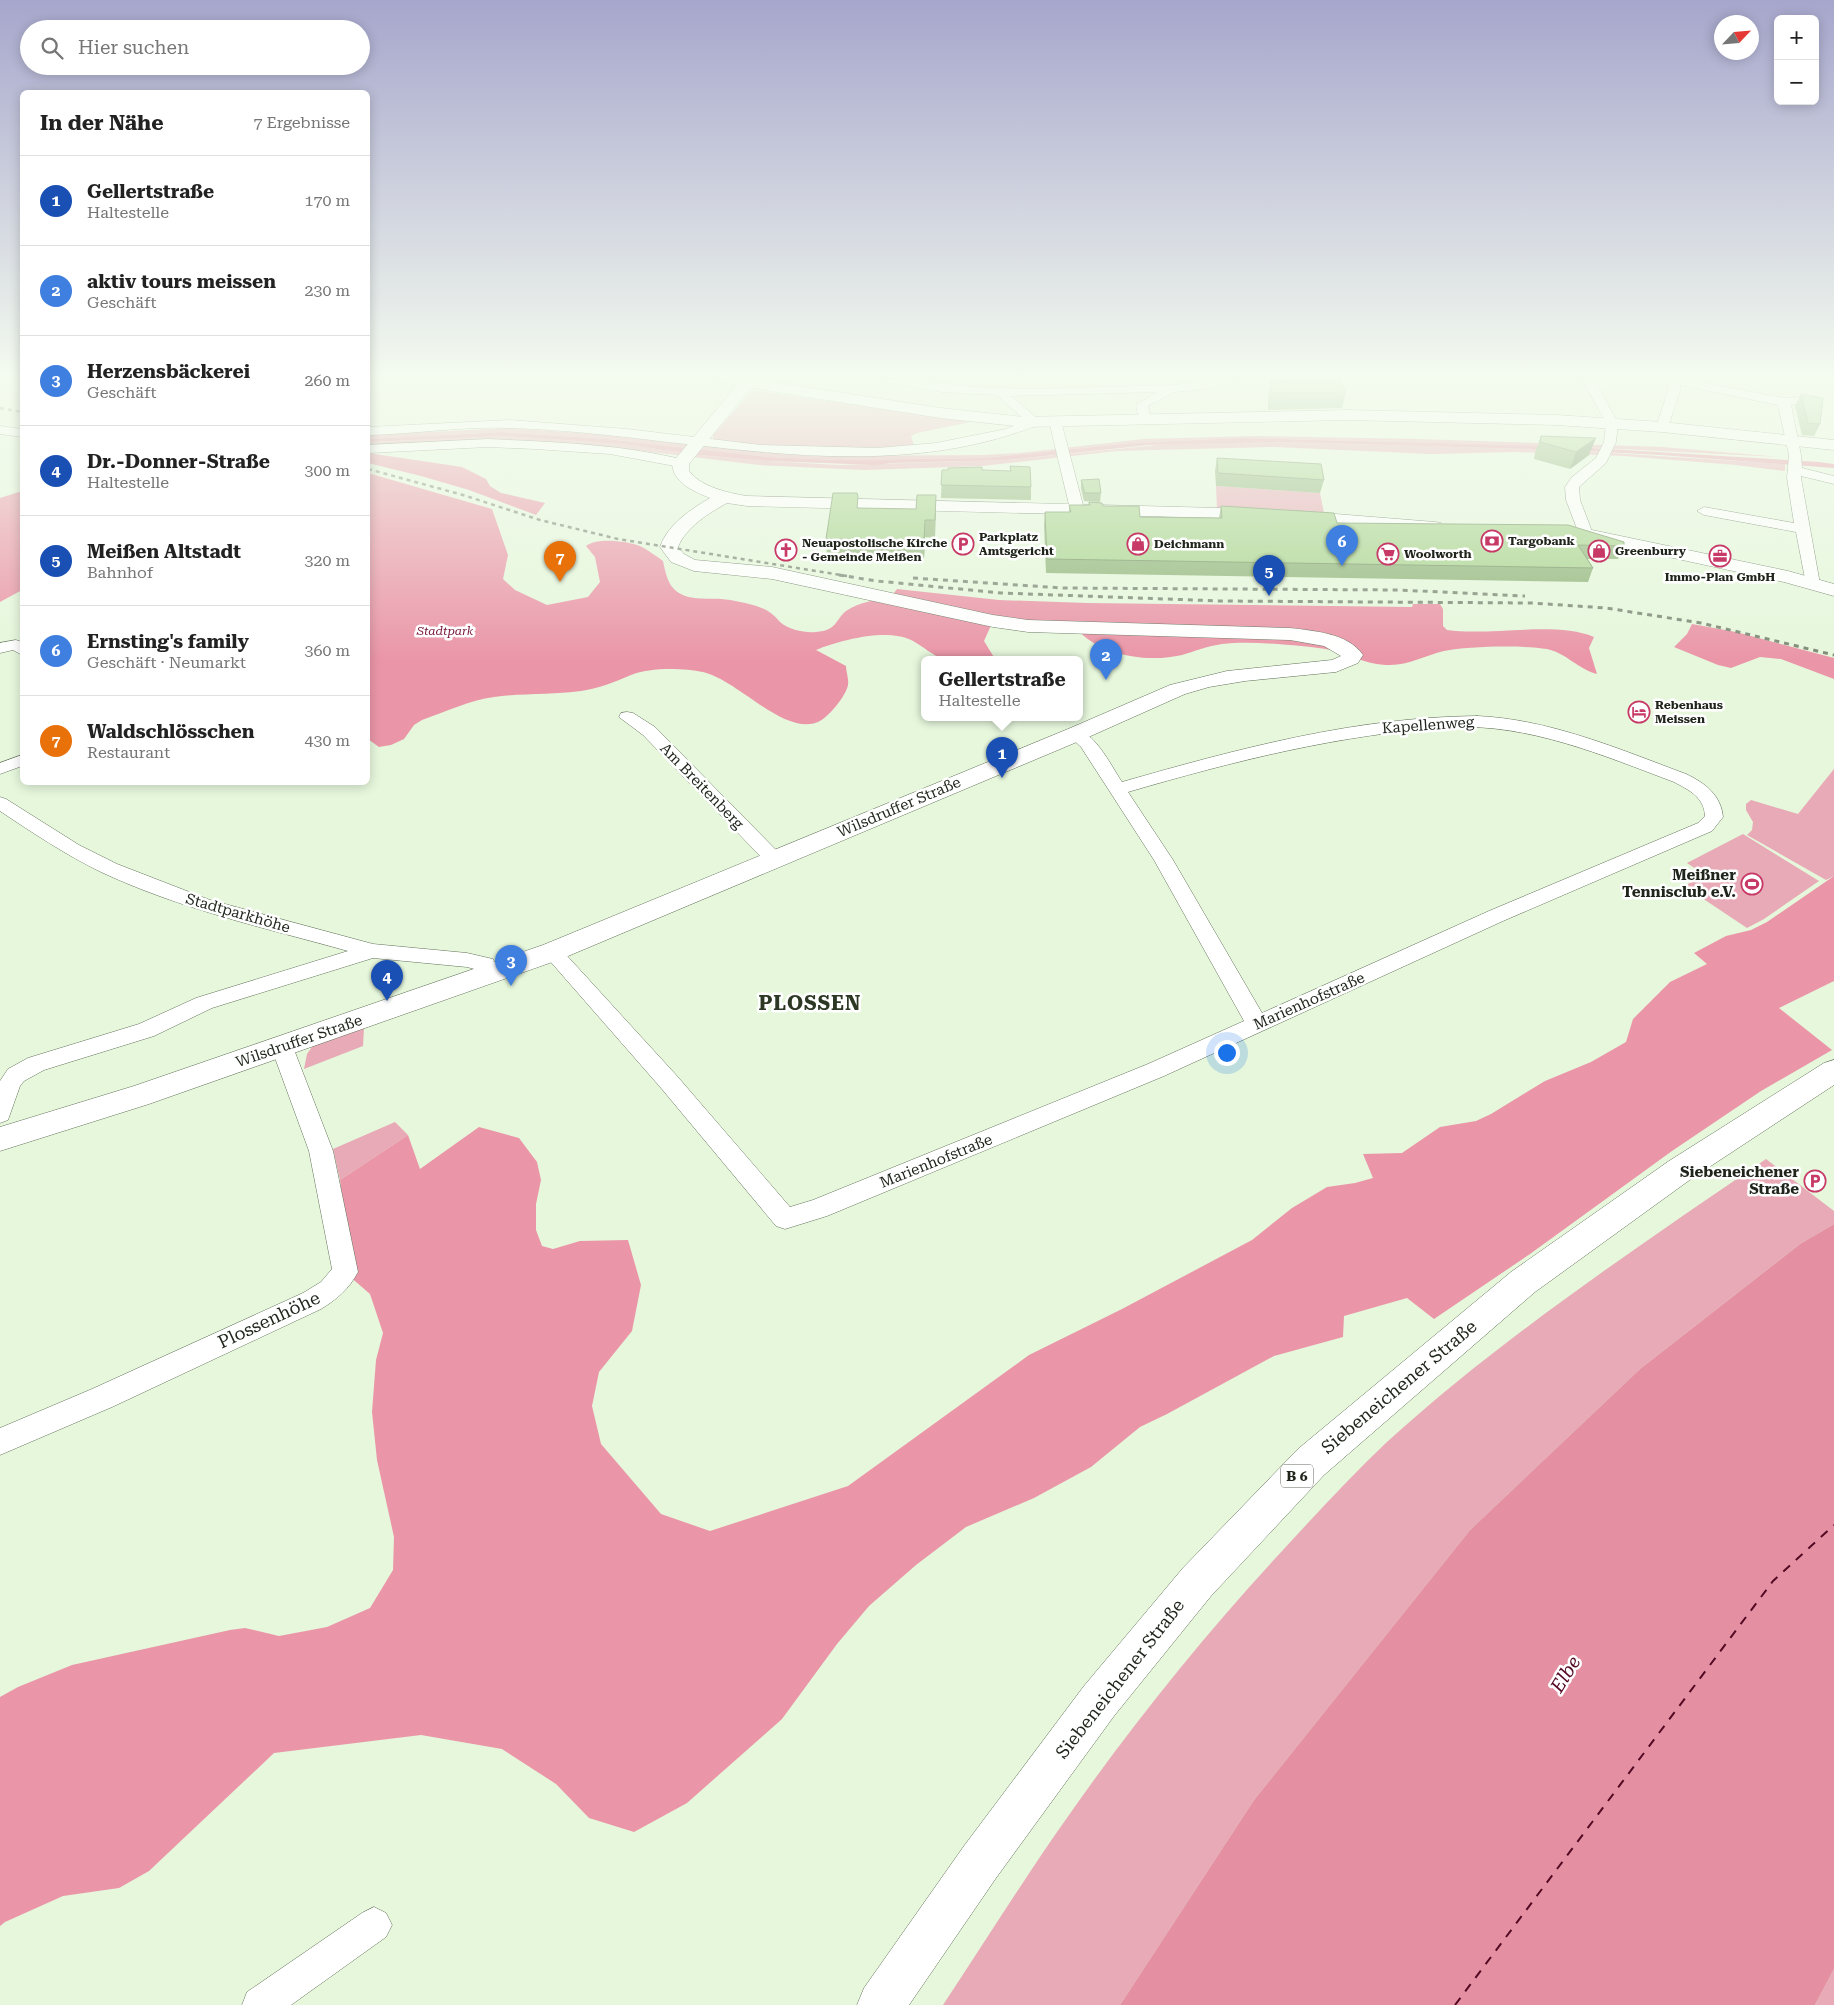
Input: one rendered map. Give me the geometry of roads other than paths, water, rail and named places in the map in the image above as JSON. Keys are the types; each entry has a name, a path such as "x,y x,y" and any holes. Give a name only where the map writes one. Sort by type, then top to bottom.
{"main road":[{"path":"683,473 689,479 722,498 755,502 1277,515 1457,528"},
{"name":"Wilsdruffer Straße","path":"0,1139 131,1098 282,1047 552,952 1076,734 1157,698 1190,686 1222,679 1336,666 1351,659 1352,655 1348,650 1332,642 1290,634 1028,626 992,621 772,573 698,566 687,564 678,559 672,553 670,547 673,539 700,512 722,498"},
{"path":"1578,533 1834,590"},
{"name":"Siebeneichener Straße","path":"881,2005 980,1862 1099,1701 1197,1582 1311,1462 1522,1282 1680,1170 1834,1071"}],"street":[{"path":"1069,473 1077,509"},
{"path":"1578,533 1572,487 1586,473"},
{"path":"1794,473 1802,529 1813,584"},
{"path":"1820,473 1834,480"},
{"path":"1704,511 1802,529"},
{"path":"0,648 16,645 20,648"},
{"name":"Am Breitenberg","path":"627,717 648,731 774,859"},
{"name":"Kapellenweg","path":"1119,789 1240,755 1288,744 1371,729 1473,721 1513,725 1566,738 1680,778 1696,787 1709,798 1713,806 1714,817"},
{"path":"1076,734 1088,744 1119,789 1163,860 1257,1024"},
{"path":"0,769 20,761"},
{"name":"Stadtparkhöhe","path":"0,803 72,849 156,888 204,906 372,951 467,960 486,964 490,974"},
{"name":"Marienhofstraße","path":"552,952 670,1082 785,1219 818,1209 1156,1070 1496,916 1705,827 1714,817"},
{"path":"0,1114 10,1081 16,1075 36,1064 146,1030 204,1004 372,951"},
{"name":"Plossenhöhe","path":"0,1442 102,1398 312,1301 330,1290 345,1272 321,1151 282,1047"},
{"path":"260,2005 374,1925"}],"water":[{"name":"Elbe","path":"1834,1224 1834,1969 1815,2005 1120,2005 1254,1800 1470,1530 1640,1369 1800,1244"}],"railway":[{"path":"381,473 463,495 540,520 618,539 847,576"},
{"path":"839,575 877,581 1001,593 1221,601 1531,603 1606,608 1701,623 1834,655"},
{"path":"913,578 1063,588 1399,590 1525,596"}],"place":[{"name":"Targobank","path":"1492,541"},
{"name":"Parkplatz Amtsgericht","path":"963,544"},
{"name":"Deichmann","path":"1138,544"},
{"name":"Neuapostolische Kirche - Gemeinde Meißen","path":"786,550"},
{"name":"Greenburry","path":"1599,551"},
{"name":"Woolworth","path":"1388,554"},
{"name":"Immo-Plan GmbH","path":"1720,556"},
{"name":"Ernsting's family","path":"1342,566"},
{"name":"Waldschlösschen","path":"560,582"},
{"name":"Meißen Altstadt","path":"1269,596"},
{"name":"aktiv tours meissen","path":"1106,680"},
{"name":"Rebenhaus Meissen","path":"1639,712"},
{"name":"Gellertstraße","path":"1002,778"},
{"name":"Meißner Tennisclub e.V.","path":"1752,884"},
{"name":"Herzensbäckerei","path":"511,986"},
{"name":"Dr.-Donner-Straße","path":"387,1001"},
{"name":"Siebeneichener Straße","path":"1815,1181"}],"district":[{"name":"PLOSSEN","path":"810,1003"}],"park label":[{"name":"Stadtpark","path":"445,631"}]}
